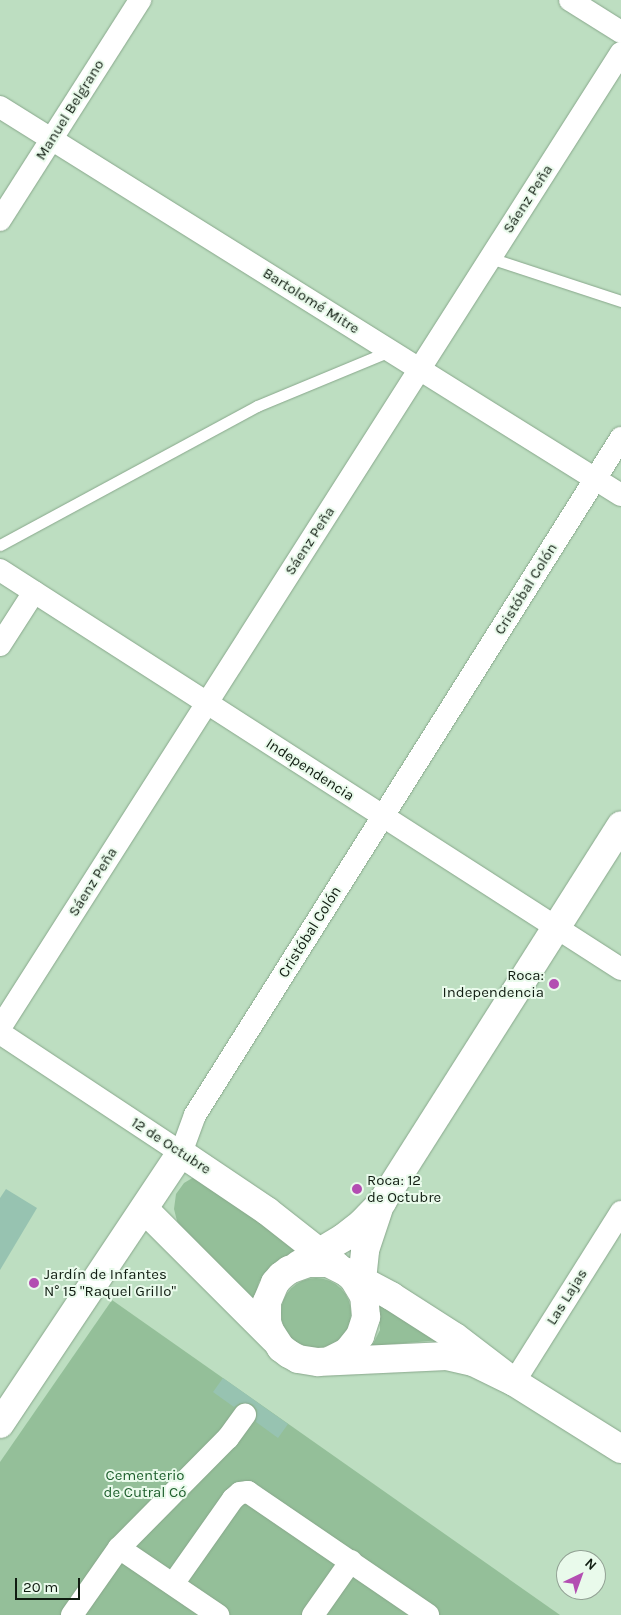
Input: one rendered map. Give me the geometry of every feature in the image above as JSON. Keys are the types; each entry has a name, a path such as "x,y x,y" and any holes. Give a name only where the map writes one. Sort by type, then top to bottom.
{"main road":[{"path":"338,1272 353,1231 382,1202 621,825"},
{"name":"Cristóbal Colón","path":"0,1424 181,1153"},
{"name":"12 de Octubre","path":"181,1153 267,1211 338,1272 392,1296 455,1337 514,1382 621,1449"},
{"path":"275,1340 267,1322 267,1302 272,1288 281,1276 338,1272 365,1250 382,1202"},
{"name":"12 de Octubre","path":"144,1209 281,1348 298,1358 318,1362 447,1356 473,1362 514,1382"},
{"path":"329,1361 347,1352 360,1336 366,1317 338,1272"}],"street":[{"name":"Manuel Belgrano","path":"0,220 140,0"},
{"path":"570,0 621,32"},
{"name":"Sáenz Peña","path":"0,1028 621,53"},
{"name":"Bartolomé Mitre","path":"0,107 621,496"},
{"name":"Cristóbal Colón","path":"181,1153 195,1115 621,438"},
{"name":"Independencia","path":"0,570 621,969"},
{"path":"0,645 34,592"},
{"name":"12 de Octubre","path":"0,1033 181,1153"},
{"name":"Las Lajas","path":"514,1382 621,1212"},
{"path":"72,1615 119,1548 228,1438 245,1415"},
{"path":"173,1584 233,1499 244,1492 254,1495 351,1562 404,1608 428,1615"},
{"path":"119,1548 218,1615"},
{"path":"313,1615 351,1562"}],"lane":[{"path":"490,258 621,301"},
{"path":"0,545 257,406 390,351"}],"green space":[{"path":"194,1177 306,1251 268,1270 259,1282 254,1302 183,1232 177,1221 174,1209 176,1194 184,1183"},
{"path":"323,1278 336,1284 345,1293 349,1299 351,1313 349,1327 341,1338 330,1346 309,1348 302,1346 291,1338 283,1327 281,1306 283,1299 291,1288 302,1280"},
{"name":"Cementerio de Cutral Có","path":"112,1300 560,1615 0,1615 0,1462"},
{"path":"379,1305 440,1340 372,1346 380,1330"}],"building":[{"path":"6,1189 37,1208 0,1270 0,1198"},
{"path":"223,1378 288,1424 278,1438 256,1422 257,1410 252,1404 240,1403 234,1407 213,1392"}],"place":[{"name":"Roca: Independencia","path":"554,984"},
{"name":"Roca: 12 de Octubre","path":"357,1189"},
{"name":"Jardín de Infantes N° 15 \"Raquel Grillo\"","path":"34,1283"}]}
